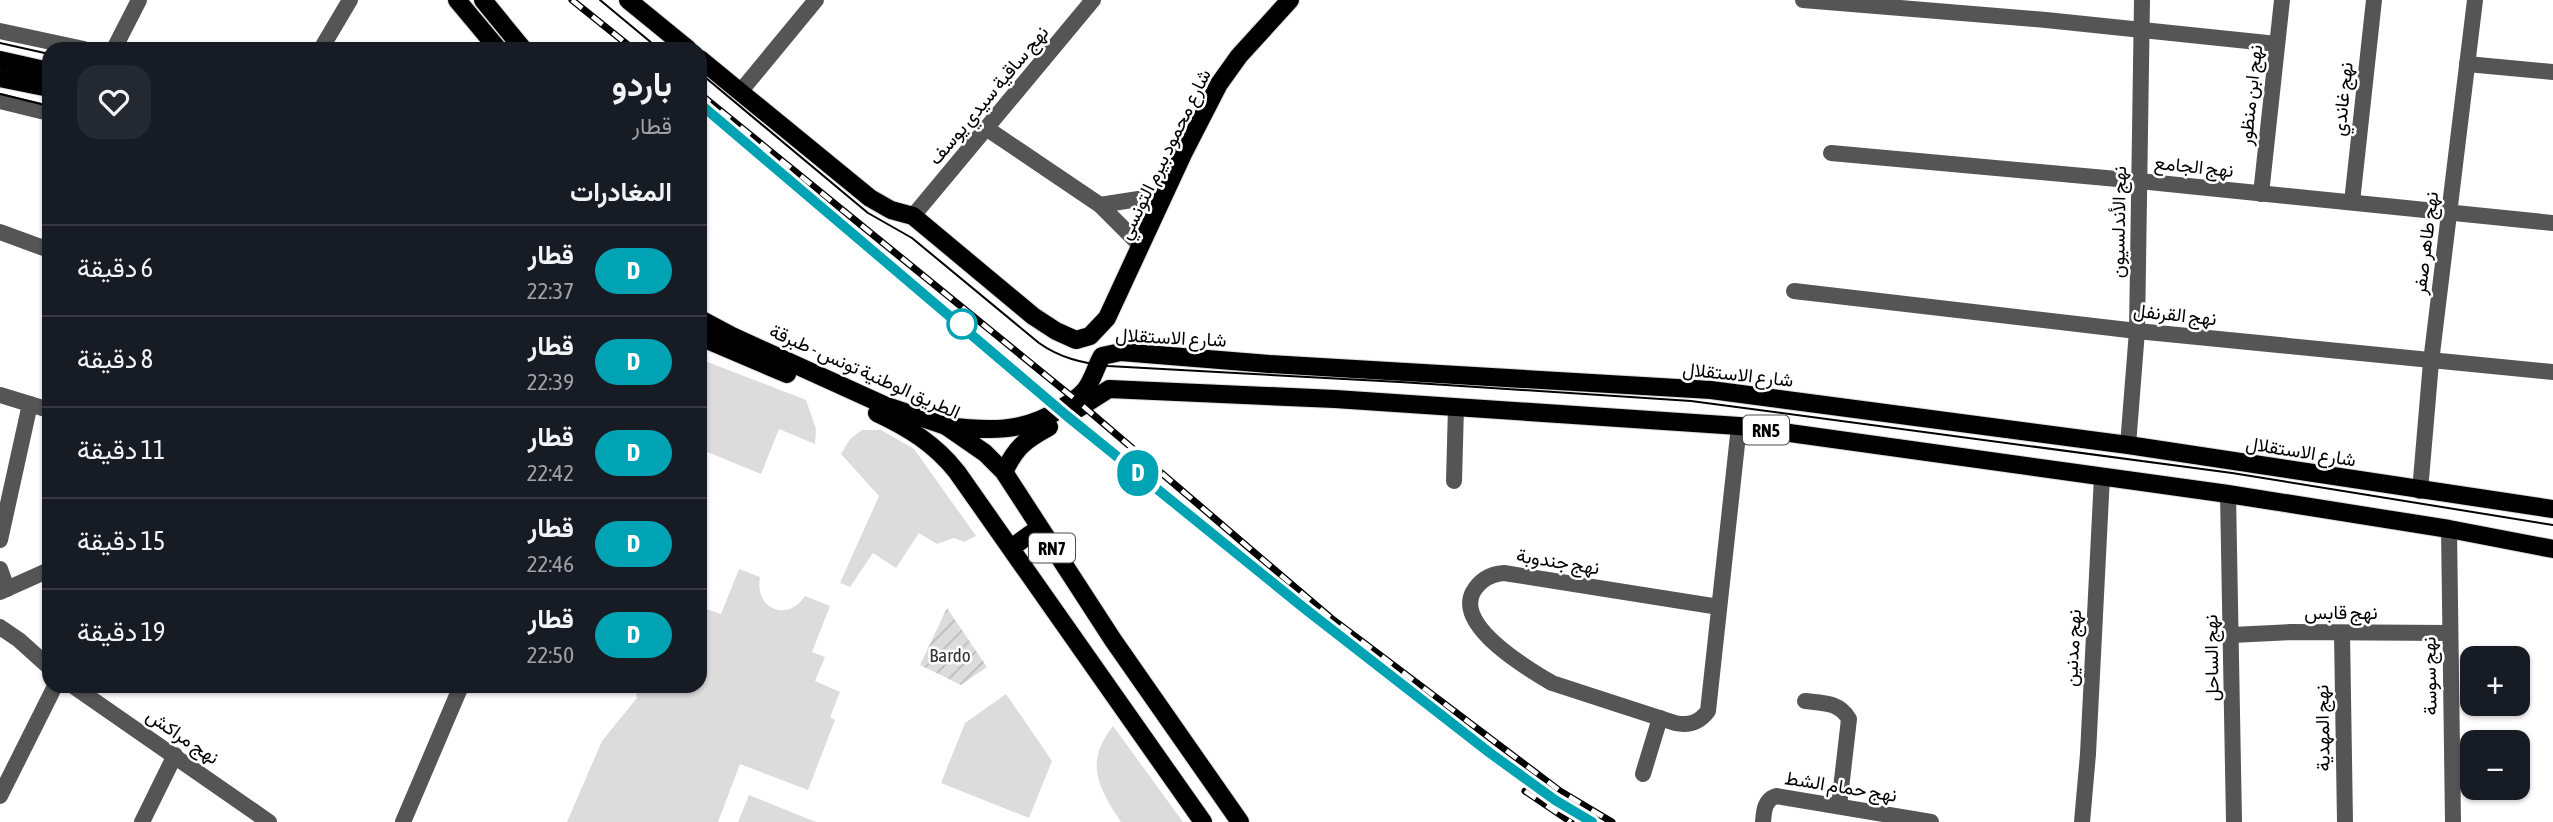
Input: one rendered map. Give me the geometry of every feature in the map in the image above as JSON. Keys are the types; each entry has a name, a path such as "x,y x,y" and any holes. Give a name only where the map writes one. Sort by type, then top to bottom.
{"main road":[{"path":"457,0 492,42"},
{"path":"482,0 517,42"},
{"path":"628,0 679,42"},
{"name":"شارع محمود بيرم التونسي","path":"913,216 1039,321 1076,340 1090,336 1107,318 1164,195 1220,84 1239,56 1290,0"},
{"path":"0,60 42,69"},
{"path":"707,65 870,198 891,210 913,216"},
{"path":"0,78 42,87"},
{"name":"الطريق الوطنية تونس - طبرقة","path":"707,323 884,405 946,425 985,453 1004,472 1114,640 1240,822"},
{"name":"الطريق الوطنية تونس - طبرقة","path":"707,340 833,392 918,434 952,465 1203,822"},
{"name":"شارع الاستقلال","path":"946,425 967,429 1019,428 1049,418 1076,400 1086,389 1102,356 1121,352 1269,364 1712,390 2128,445 2553,509"},
{"name":"RN5","path":"1004,472 1013,452 1028,438 1109,389 1335,399 1739,426 2228,494 2449,529 2553,549"},
{"path":"1011,548 1039,528"},
{"path":"1086,657 1114,640"},
{"path":"1167,771 1193,753"}],"street":[{"path":"118,42 139,0"},
{"path":"325,42 349,0"},
{"path":"740,92 816,0"},
{"name":"نهج ساقية سيدي يوسف","path":"913,216 1093,0"},
{"path":"1803,0 2142,29 2277,44"},
{"name":"نهج الأندلسيون","path":"2128,445 2137,331 2142,0"},
{"name":"نهج ابن منظور","path":"2261,194 2282,0"},
{"name":"نهج غاندي","path":"2352,202 2374,0"},
{"name":"نهج طاهر صفر","path":"2420,491 2431,362 2475,0"},
{"path":"0,31 51,42"},
{"path":"2467,64 2553,72"},
{"path":"0,102 42,111"},
{"path":"986,128 1100,205 1141,246"},
{"name":"نهج الجامع","path":"1831,153 2553,223"},
{"path":"1100,205 1164,195"},
{"path":"0,232 42,247"},
{"name":"نهج القرنفل","path":"1794,291 2137,331 2553,372"},
{"path":"0,395 42,408"},
{"path":"0,540 30,404"},
{"path":"1454,481 1456,407"},
{"name":"نهج جندوبة","path":"1719,607 1504,573 1485,578 1471,595 1471,613 1482,632 1537,674 1571,690 1660,718 1686,725 1702,719 1708,711 1739,426"},
{"name":"نهج مدنين","path":"2082,822 2102,476"},
{"name":"نهج الساحل","path":"2228,494 2234,822"},
{"name":"نهج سوسة","path":"2449,529 2453,822"},
{"path":"0,569 3,591 42,573"},
{"path":"0,627 42,661"},
{"name":"نهج المهدية","path":"2342,633 2345,822"},
{"name":"نهج قابس","path":"2232,635 2450,633"},
{"path":"0,796 52,693"},
{"name":"نهج مراكش","path":"83,693 269,822"},
{"path":"403,822 458,693"},
{"path":"1805,701 1832,704 1849,719 1844,812"},
{"path":"1643,774 1660,718"},
{"path":"142,822 175,755"},
{"name":"نهج حمام الشط","path":"1763,822 1766,804 1776,796 1844,812 1931,822"}],"green space":[{"path":"707,362 806,400 816,429 815,444 779,429 761,474 707,452"},
{"path":"862,430 881,430 914,449 976,536 964,542 954,538 937,544 919,533 896,568 873,553 850,587 840,583 879,496 841,454 850,439"},
{"path":"739,569 760,577 762,597 774,609 790,609 805,596 830,606 812,652 825,657 815,681 840,692 830,717 835,720 808,790 740,764 718,822 567,822 602,741 637,698 636,693 707,693 707,609 721,614"},
{"name":"Bardo","path":"947,608 987,667 961,685 920,665"},
{"path":"1006,694 1052,761 1029,818 941,783 965,723"},
{"path":"1113,726 1183,822 1121,822 1101,786 1097,763 1104,739"},
{"path":"749,795 816,822 738,822"}],"tram line":[{"path":"600,0 651,42"},
{"path":"0,43 42,52"},
{"path":"707,79 868,213 912,238 1039,343 1063,356 1080,361 1108,366 1691,401 2232,473 2553,525"},
{"path":"0,94 42,104"}],"railway":[{"path":"572,0 624,42"},
{"path":"707,100 1076,400 1331,618 1560,791 1612,822"},
{"path":"899,271 1067,416 1297,602"},
{"path":"1360,652 1544,792"},
{"path":"1525,791 1571,822"}],"train":[{"name":"D","path":"707,110 1067,416 1304,608 1490,753 1555,800 1592,822"}]}
